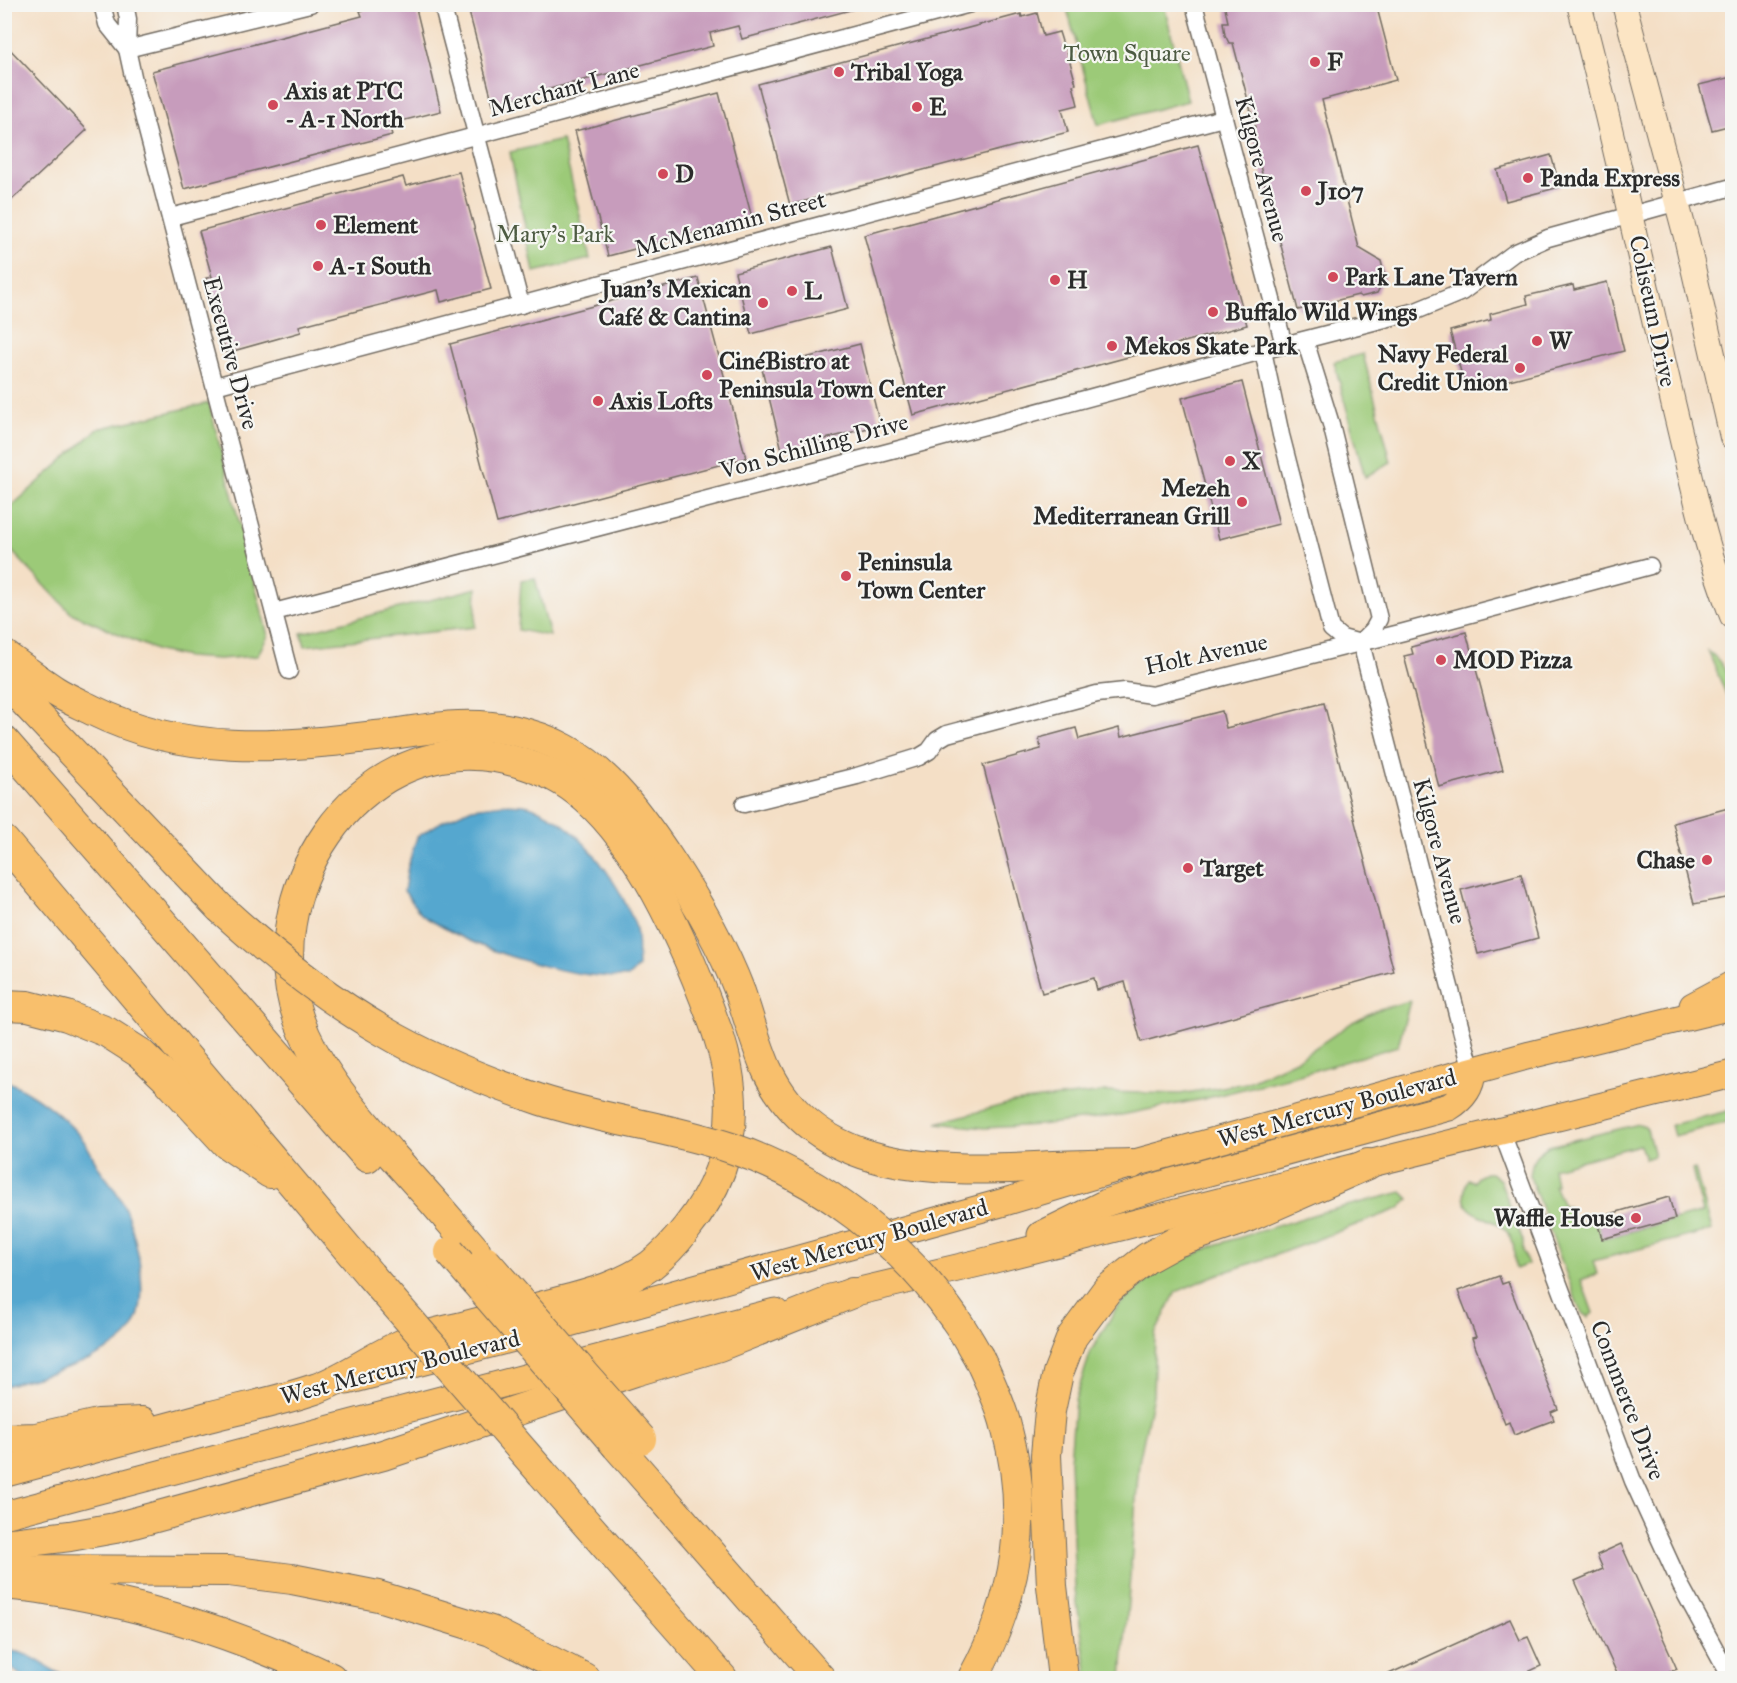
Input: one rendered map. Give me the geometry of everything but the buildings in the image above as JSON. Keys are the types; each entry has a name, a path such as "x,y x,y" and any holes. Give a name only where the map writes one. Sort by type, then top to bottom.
{"highway":[{"path":"4,655 57,693 116,722 196,742 239,746 279,746 459,726 500,728 537,736 566,749 593,766 621,795 661,847 686,885 713,934 739,989 766,1067 784,1097 809,1124 832,1140 854,1151 903,1164 973,1169 1131,1164"},
{"path":"4,680 220,908 249,935 334,999 385,1032 443,1061 542,1100 732,1148 800,1178 848,1210 888,1243 929,1285 956,1319 979,1358 1006,1424 1018,1493 1015,1563 1006,1605 989,1649 974,1678"},
{"path":"4,741 462,1251 629,1443 699,1540 820,1678"},
{"path":"318,1388 410,1341 598,1292 630,1278 654,1263 701,1210 716,1182 726,1153 730,1132 730,1091 720,1041 702,990 684,949 664,908 633,855 603,815 576,790 549,774 516,761 484,756 453,756 425,762 397,772 374,785 350,806 325,836 296,899 290,924 287,959 294,1004 311,1050 462,1251"},
{"path":"4,841 300,1194 722,1678"},
{"path":"4,1005 28,1006 67,1016 106,1032 140,1053 227,1144 300,1194"},
{"path":"1063,1678 1052,1575 1046,1455 1050,1411 1058,1373 1072,1337 1107,1290 1147,1258 1176,1242 1238,1221 1368,1164"},
{"path":"4,1544 70,1536 115,1527 383,1455 635,1371 719,1346 852,1293"},
{"name":"West Mercury Boulevard","path":"4,1472 318,1388"},
{"path":"4,1439 36,1438 98,1424 205,1418"},
{"path":"4,1570 230,1571 292,1579 378,1596 491,1631 584,1678"},
{"path":"4,1585 67,1593 173,1617 249,1642 331,1678"}],"main road":[{"path":"1658,1025 1732,985"},
{"name":"West Mercury Boulevard","path":"318,1388 533,1333 1001,1203 1131,1164 1530,1055 1732,1006"},
{"path":"987,1261 1108,1202 1172,1182 1449,1107 1459,1101 1464,1094 1470,1084 1472,1072"},
{"name":"West Mercury Boulevard","path":"4,1515 589,1360 1732,1074"}],"street":[{"name":"Executive Drive","path":"102,4 107,24 127,48"},
{"name":"Executive Drive","path":"125,4 128,19 127,48 289,671"},
{"path":"127,48 310,4"},
{"path":"442,4 521,306"},
{"name":"Merchant Lane","path":"171,217 970,4"},
{"name":"Kilgore Avenue","path":"1194,4 1284,345"},
{"name":"Coliseum Drive","path":"1579,4 1631,213 1694,495 1709,550 1732,616"},
{"name":"Coliseum Drive","path":"1624,4 1677,202 1732,437"},
{"name":"McMenamin Street","path":"215,386 1223,118"},
{"name":"Von Schilling Drive","path":"274,612 911,446 1284,345 1372,324 1429,306 1462,292 1505,259 1548,238 1732,186"},
{"path":"1263,351 1281,435 1331,629 1342,638 1360,643 1373,630 1378,619 1330,423 1305,340"},
{"name":"Holt Avenue","path":"744,804 857,776 920,757 947,734 1097,694 1125,691 1152,695 1360,643 1650,566"},
{"name":"Kilgore Avenue","path":"1360,643 1472,1072"},
{"name":"Commerce Drive","path":"1501,1130 1633,1481 1681,1586 1731,1678"}],"green space":[{"name":"Town Square","path":"1066,5 1164,5 1188,101 1098,125"},
{"name":"Mary's Park","path":"562,140 590,259 534,272 510,152"},
{"path":"1363,354 1391,462 1365,477 1334,362"},
{"path":"209,403 268,636 257,656 219,659 187,657 158,651 71,613 5,544 5,512 98,429"},
{"path":"535,578 550,636 518,630 521,580"},
{"path":"477,588 475,627 305,646 301,633"},
{"path":"1708,651 1720,662 1728,676 1732,708"},
{"path":"1410,1001 1398,1046 1299,1075 1203,1099 1121,1115 1039,1125 985,1128 937,1123 1014,1102 1105,1092 1180,1094 1246,1083 1300,1058 1353,1022 1376,1010"},
{"path":"1732,1110 1732,1121 1674,1136 1671,1125"},
{"path":"1639,1124 1647,1129 1654,1156 1645,1159 1640,1145 1553,1168 1556,1185 1554,1185 1563,1206 1567,1206 1572,1225 1597,1219 1603,1239 1703,1212 1692,1170 1695,1169 1712,1230 1593,1261 1597,1274 1581,1280 1593,1313 1588,1317 1579,1308 1530,1177 1531,1167 1537,1155 1549,1146"},
{"path":"1491,1173 1500,1180 1523,1241 1523,1251 1528,1264 1516,1269 1511,1237 1508,1233 1501,1226 1469,1208 1465,1202 1464,1192 1468,1179 1474,1182 1477,1177"},
{"path":"1402,1192 1409,1199 1398,1209 1213,1276 1176,1292 1155,1334 1153,1395 1139,1462 1122,1678 1088,1678 1075,1589 1070,1461 1075,1400 1091,1351 1117,1307 1159,1271 1215,1245 1319,1213"}],"water":[{"path":"504,804 529,806 566,826 581,840 607,872 628,908 636,930 638,967 628,977 581,974 555,969 479,945 424,917 404,891 408,866 417,837 441,822 472,808"},
{"path":"5,1080 55,1111 86,1143 126,1210 139,1259 142,1293 136,1322 127,1335 114,1346 78,1364 5,1386"},
{"path":"11,1651 28,1656 58,1673 75,1678 24,1678 5,1663 5,1654"}],"place":[{"name":"F","path":"1315,62"},
{"name":"Tribal Yoga","path":"839,72"},
{"name":"Axis at PTC - A-1 North","path":"273,105"},
{"name":"E","path":"917,107"},
{"name":"D","path":"663,174"},
{"name":"Panda Express","path":"1528,178"},
{"name":"J107","path":"1306,191"},
{"name":"Element","path":"321,225"},
{"name":"A-1 South","path":"318,266"},
{"name":"Park Lane Tavern","path":"1333,277"},
{"name":"H","path":"1055,280"},
{"name":"L","path":"792,291"},
{"name":"Juan’s Mexican Café & Cantina","path":"763,303"},
{"name":"Buffalo Wild Wings","path":"1213,312"},
{"name":"W","path":"1537,341"},
{"name":"Mekos Skate Park","path":"1112,346"},
{"name":"Navy Federal Credit Union","path":"1520,368"},
{"name":"CinéBistro at Peninsula Town Center","path":"707,375"},
{"name":"Axis Lofts","path":"598,401"},
{"name":"X","path":"1230,461"},
{"name":"Mezeh Mediterranean Grill","path":"1242,502"},
{"name":"Peninsula Town Center","path":"846,576"},
{"name":"MOD Pizza","path":"1441,660"},
{"name":"Chase","path":"1707,860"},
{"name":"Target","path":"1188,868"},
{"name":"Waffle House","path":"1636,1218"}]}
